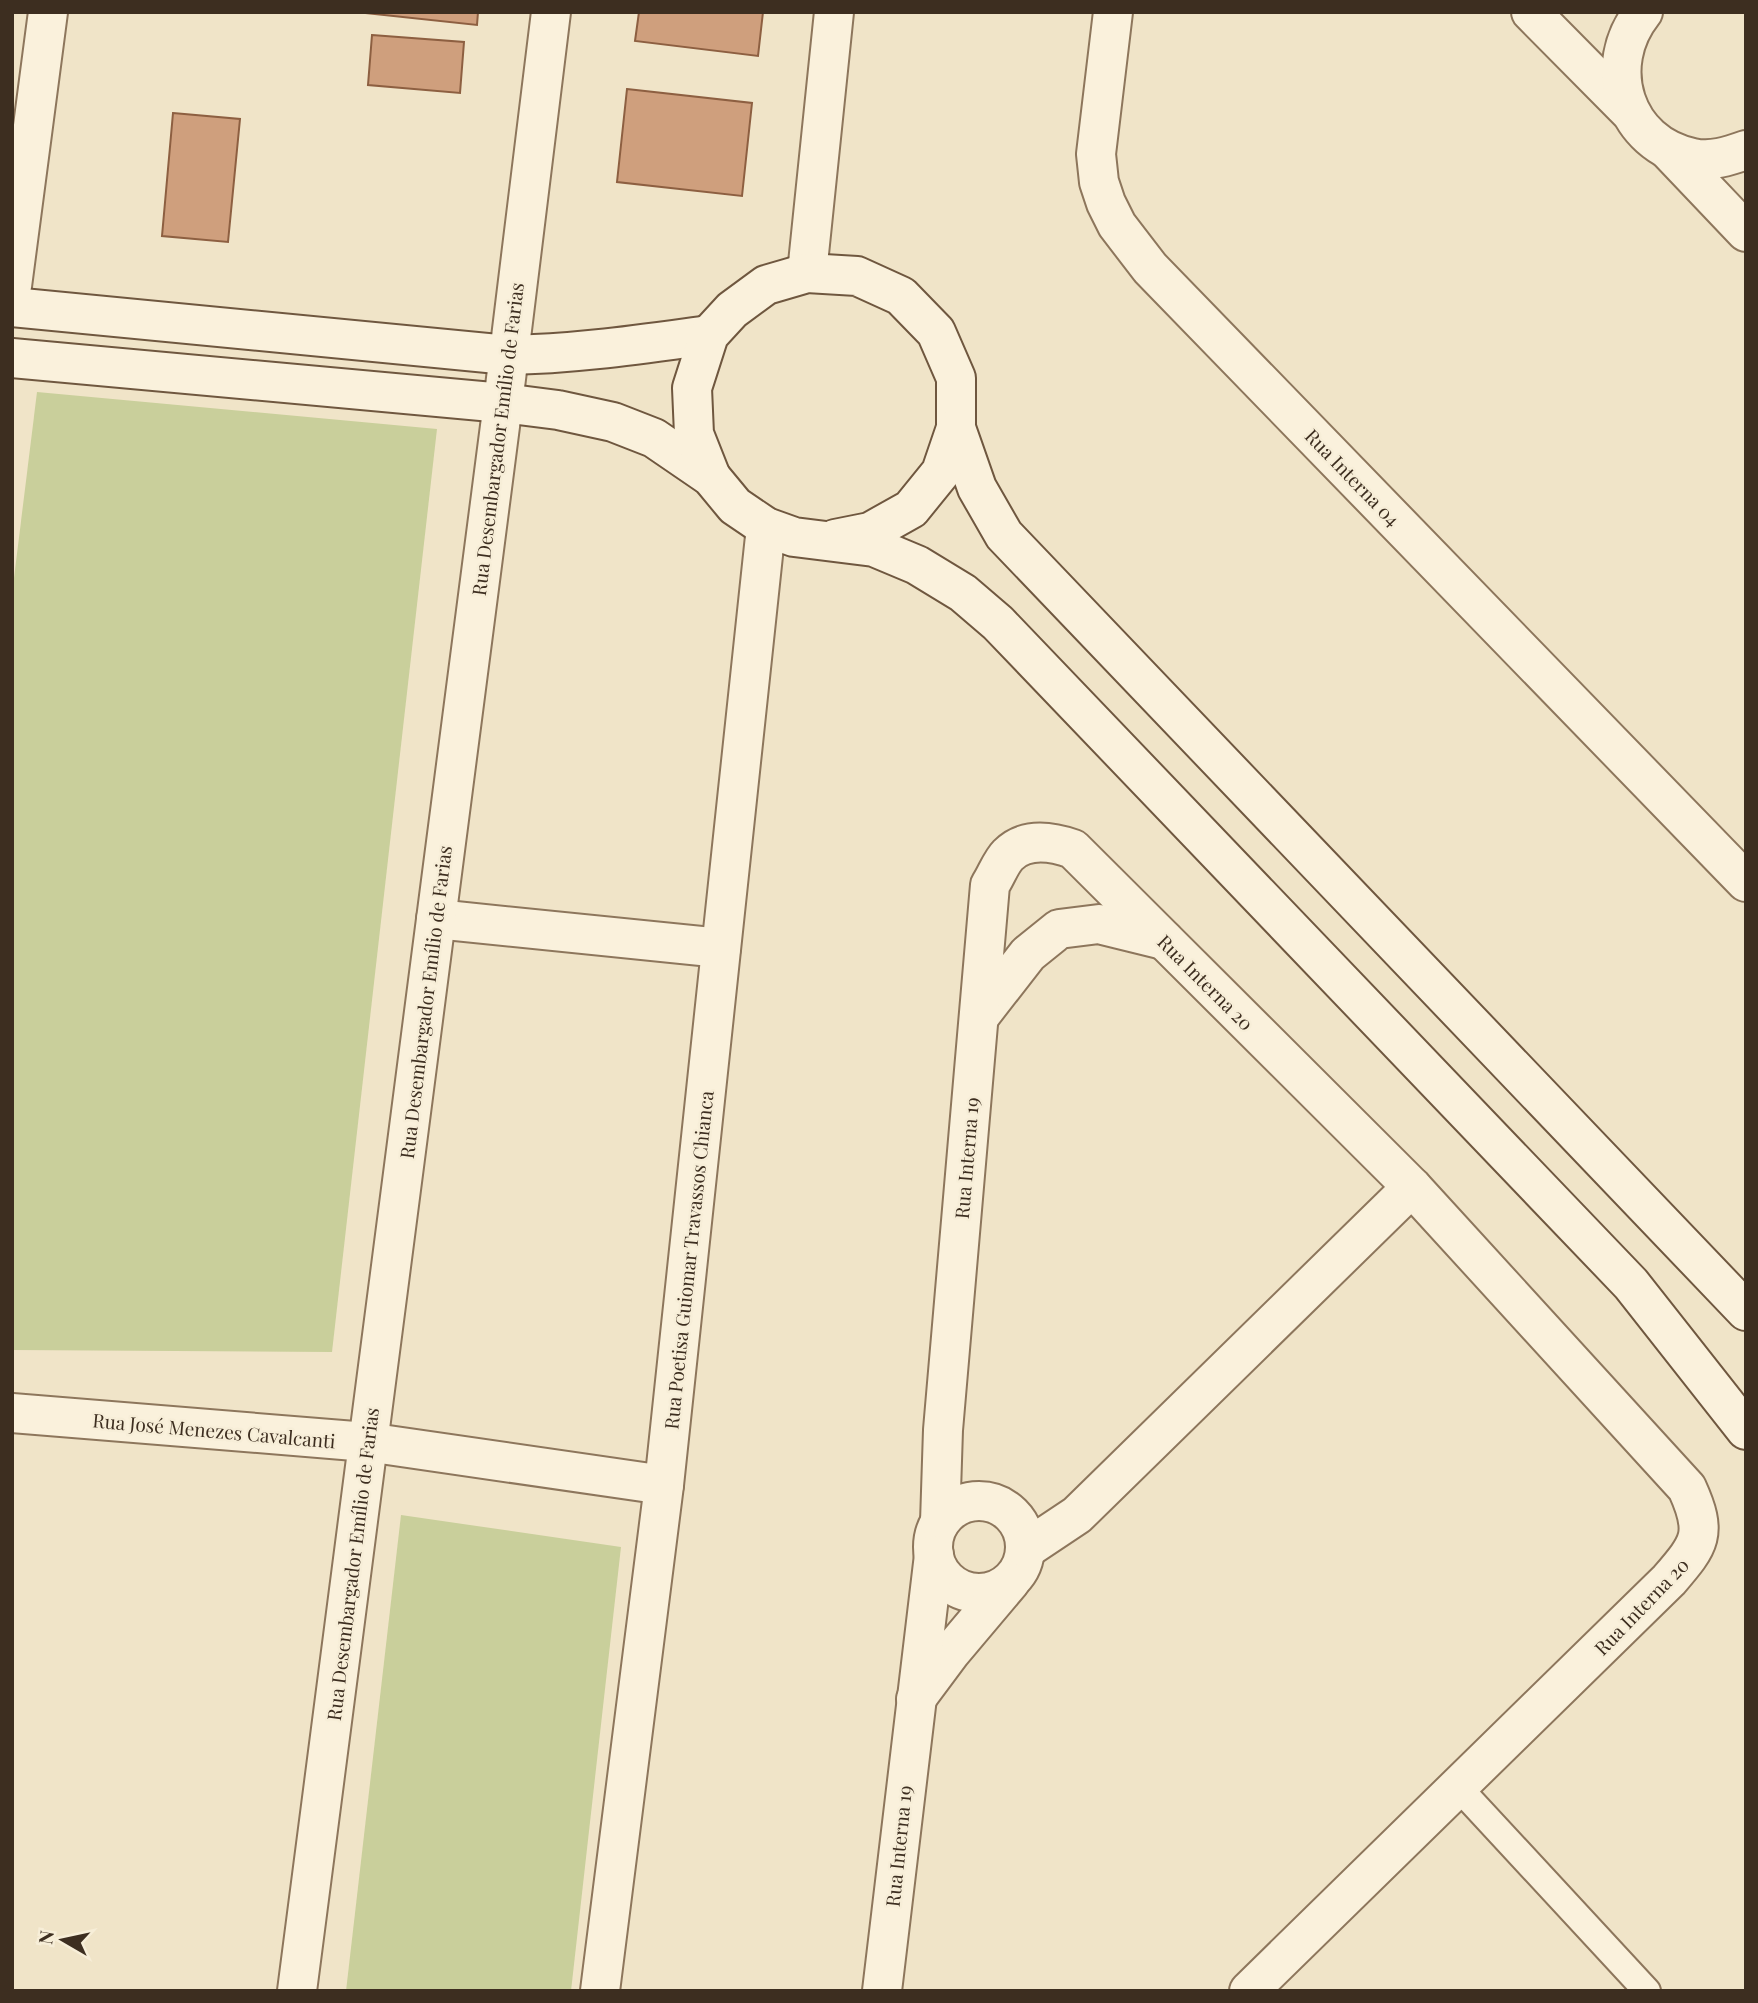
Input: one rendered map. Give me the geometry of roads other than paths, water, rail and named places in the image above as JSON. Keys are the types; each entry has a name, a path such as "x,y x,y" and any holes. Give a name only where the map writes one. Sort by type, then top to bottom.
{"street":[{"path":"12,286 48,12"},
{"name":"Rua Desembargador Emílio de Farias","path":"297,1991 503,403 551,12"},
{"path":"807,273 834,12"},
{"name":"Rua Interna 04","path":"1113,12 1096,153 1099,182 1117,225 1150,268 1746,882"},
{"path":"1531,12 1629,111 1646,134 1669,151 1746,232"},
{"path":"1629,111 1621,83 1621,54 1631,27 1643,12"},
{"path":"1669,151 1696,159 1724,158 1746,150"},
{"path":"711,477 694,434 692,387 709,335 732,310 766,285 807,273 857,276 901,296 936,332 956,378 956,428 941,472 911,509 870,532 825,541"},
{"path":"12,307 508,355 553,355 709,335"},
{"path":"12,358 503,403 558,410 613,422 654,438 711,477 735,506 766,527 794,537 874,547 917,565 963,593 998,623 1631,1284 1746,1430"},
{"path":"956,428 978,488 1004,535 1746,1311"},
{"name":"Rua Poetisa Guiomar Travassos Chianca","path":"600,1991 664,1485 766,527"},
{"name":"Rua Interna 20","path":"990,885 1008,855 1028,844 1054,842 1073,849 1412,1188 1688,1488 1698,1511 1700,1532 1693,1552 1670,1580 1249,1991"},
{"name":"Rua Interna 19","path":"882,1991 915,1700 937,1538 943,1430 990,885"},
{"path":"436,919 721,948"},
{"path":"979,1017 1028,954 1059,929 1099,924 1164,940"},
{"path":"1009,1536 1077,1515 1412,1188"},
{"name":"Rua José Menezes Cavalcanti","path":"12,1413 367,1442 664,1485"},
{"path":"943,1430 961,1466 1009,1536 998,1590 981,1594 964,1592 950,1584 939,1571 937,1538 958,1506 972,1501 1009,1536"},
{"name":"Rua Interna 19","path":"915,1700 950,1652 1009,1536"}],"lane":[{"path":"1459,1788 1647,1991"}]}
